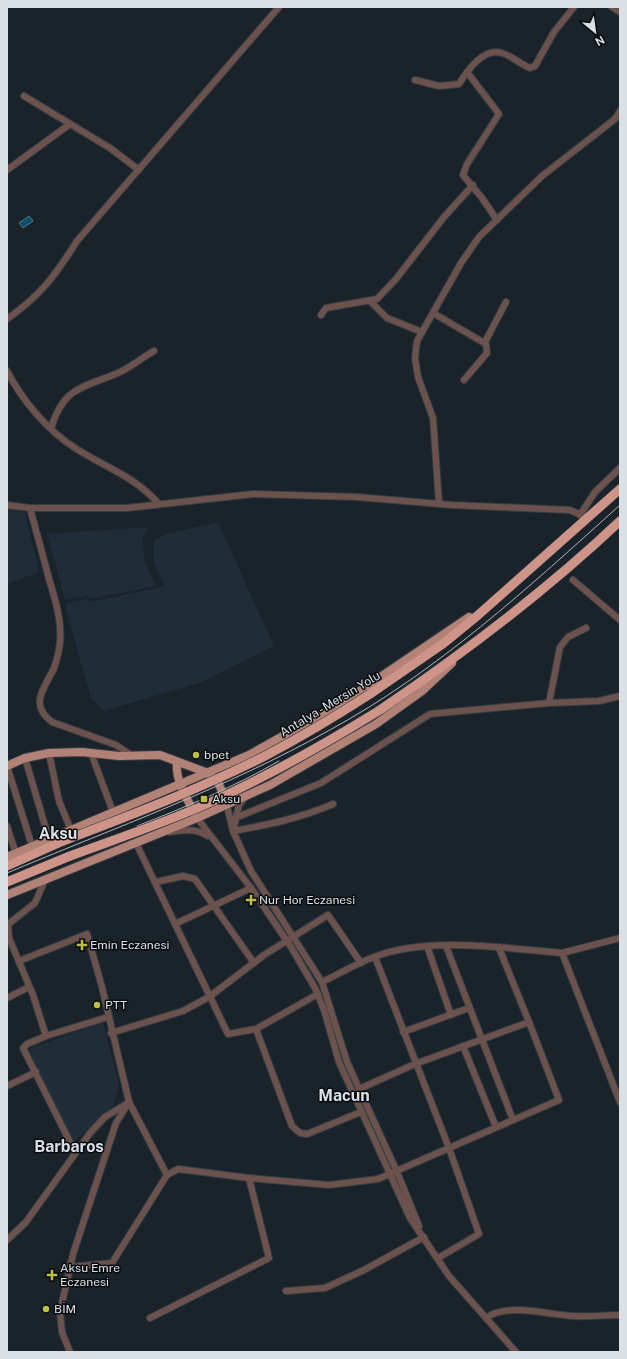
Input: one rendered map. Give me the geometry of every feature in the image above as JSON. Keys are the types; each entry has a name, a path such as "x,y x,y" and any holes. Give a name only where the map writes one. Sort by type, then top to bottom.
{"highway":[{"name":"Antalya - Mersin Yolu","path":"7,866 63,841 171,800 258,760 298,738 370,694 444,643 513,584 584,517 620,489"},
{"path":"7,882 226,795 308,752 380,710 475,642 585,554 620,521"}],"main road":[{"path":"7,857 249,755 342,703 450,632 513,584"},
{"path":"7,895 227,806 301,768 376,724 422,691 475,642"},
{"path":"7,766 25,758 49,753 160,755 177,763 208,773 218,782 227,806"},
{"path":"177,763 176,769 181,784 197,818"}],"street":[{"path":"7,320 23,308 50,282 77,241 140,170 279,7"},
{"path":"415,80 439,86 459,84 466,72 483,57 494,52 502,53 530,68 535,66 554,32 574,7"},
{"path":"612,7 620,12"},
{"path":"466,72 500,114 467,164 463,175 473,185 497,220"},
{"path":"24,96 110,148 140,170"},
{"path":"439,503 433,418 418,377 415,358 417,341 460,263 479,237 542,176 615,118 620,111"},
{"path":"7,170 70,124"},
{"path":"321,315 326,308 377,299 387,289 444,217 473,185"},
{"path":"370,301 388,318 422,332"},
{"path":"485,342 506,302"},
{"path":"433,313 485,342 487,346 487,353 464,380"},
{"path":"51,428 56,414 62,404 76,389 121,371 154,351"},
{"path":"7,371 23,398 51,428 74,448 134,481 146,490 159,504"},
{"path":"7,505 30,508 127,508 253,494 357,497 570,510 584,517 595,492 620,468"},
{"path":"30,508 58,613 61,631 59,651 54,669 41,693 41,710 45,717 52,722 116,744 131,755"},
{"path":"573,580 620,620"},
{"path":"549,703 560,647 568,637 586,628"},
{"path":"235,818 321,783 430,714 549,703 600,701 620,696"},
{"path":"49,753 59,801 71,830"},
{"path":"91,753 113,812"},
{"path":"25,758 48,839"},
{"path":"7,766 32,846"},
{"path":"233,831 239,806 245,797"},
{"path":"233,831 262,826 305,815 333,804"},
{"path":"227,806 233,831 251,871 322,982 347,1062 397,1172 424,1236"},
{"path":"197,818 251,888 287,941 318,994 339,1062 410,1218 424,1236 449,1276 516,1352"},
{"path":"7,826 16,854"},
{"path":"160,833 187,829 200,831 211,837"},
{"path":"136,843 228,1034 256,1029 318,994"},
{"path":"156,882 183,876 192,877 199,883 254,963"},
{"path":"45,880 35,903 7,924 9,938 30,987 46,1036"},
{"path":"175,924 251,888"},
{"path":"111,1033 183,1011 209,997 254,963 328,916 361,964"},
{"path":"19,961 87,934 129,1102 167,1175"},
{"path":"322,982 375,957 427,946 499,948 562,953 620,938"},
{"path":"427,946 451,1015"},
{"path":"446,946 513,1120"},
{"path":"70,1266 112,1263 167,1175 178,1169 249,1178 329,1184 378,1180 560,1100 499,948"},
{"path":"562,953 620,1102"},
{"path":"375,957 415,1064 449,1148 479,1234 438,1258"},
{"path":"7,998 30,987"},
{"path":"403,1032 469,1008"},
{"path":"75,1152 23,1048 27,1044 46,1036 108,1017"},
{"path":"359,1089 415,1064 529,1022"},
{"path":"256,1029 292,1126 297,1131 308,1134 361,1112"},
{"path":"463,1046 496,1127"},
{"path":"7,1086 36,1072"},
{"path":"7,1240 26,1222 75,1152 105,1117 129,1102"},
{"path":"70,1352 62,1332 60,1312 70,1266 116,1123 129,1102"},
{"path":"150,1318 269,1258 249,1178"},
{"path":"286,1291 325,1288 364,1270 424,1236"},
{"path":"486,1318 494,1312 501,1310 543,1312 573,1316 620,1315"}],"shaded area":[{"path":"7,509 25,512 39,572 7,584"},
{"path":"218,522 274,646 202,682 104,711 91,698 65,603 88,599 90,602 165,585 154,563 153,549 155,539 167,534"},
{"path":"148,527 143,538 144,561 156,586 91,599 87,596 65,600 47,534"},
{"path":"103,1022 119,1085 113,1106 74,1142 28,1049"}],"water":[{"path":"29,216 33,221 23,228 19,223"}],"tram line":[{"path":"7,873 250,771 289,752 368,708 407,682 481,627 620,505"},
{"path":"137,826 210,796 279,761"}],"place":[{"name":"bpet","path":"196,755"},
{"name":"Aksu","path":"204,799"},
{"name":"Nur Hor Eczanesi","path":"251,900"},
{"name":"Emin Eczanesi","path":"82,945"},
{"name":"PTT","path":"97,1005"},
{"name":"Aksu Emre Eczanesi","path":"52,1275"},
{"name":"BİM","path":"46,1309"}],"district":[{"name":"Aksu","path":"58,833"},
{"name":"Macun","path":"344,1095"},
{"name":"Barbaros","path":"69,1146"}]}
